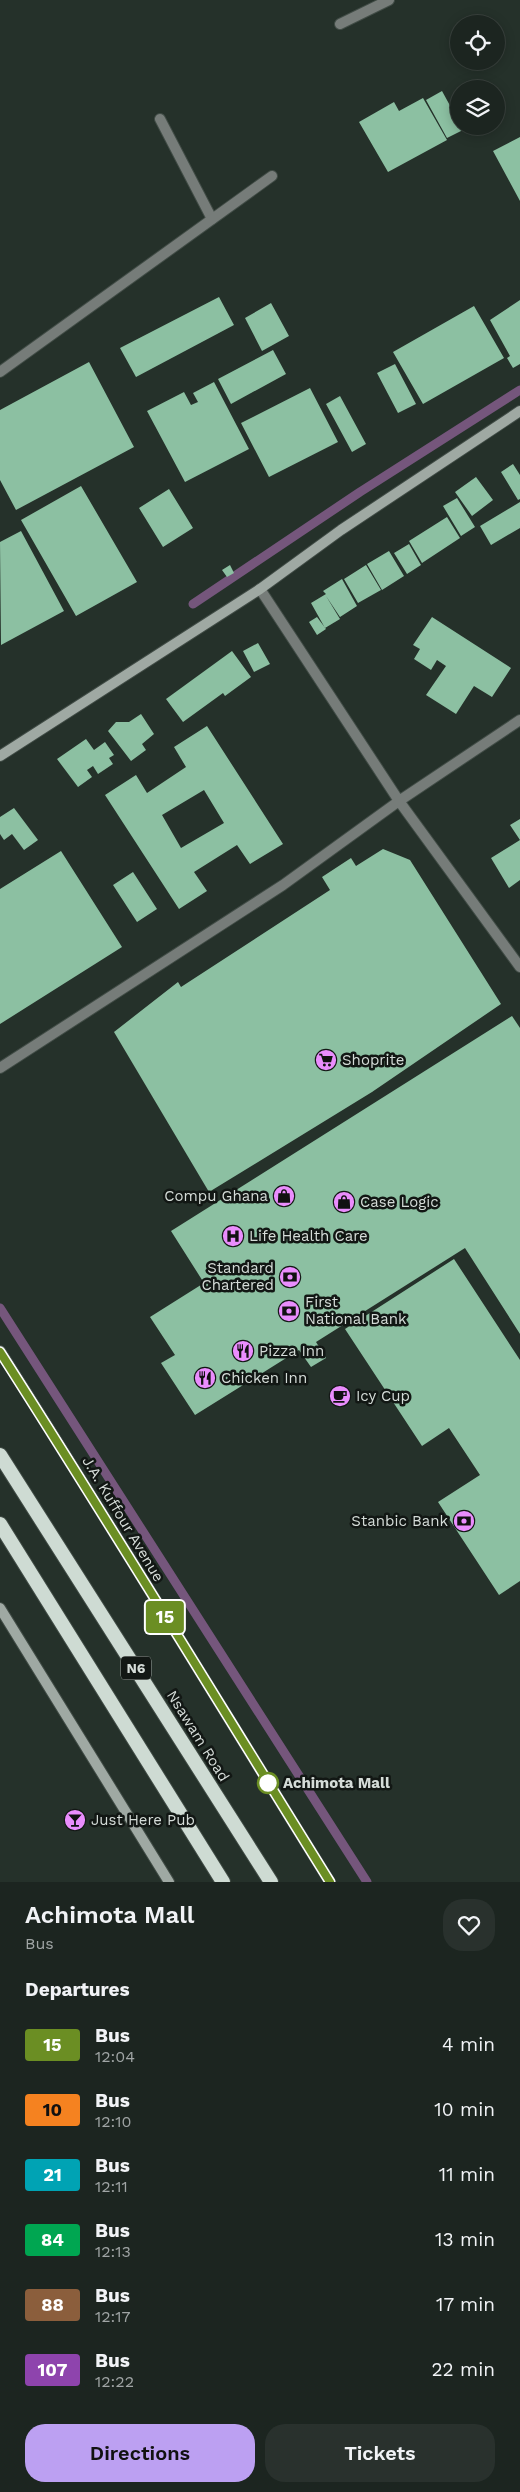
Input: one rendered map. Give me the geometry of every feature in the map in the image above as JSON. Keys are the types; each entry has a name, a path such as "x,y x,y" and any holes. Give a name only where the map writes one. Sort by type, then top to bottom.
{"highway":[{"name":"Nsawam Road","path":"0,1455 271,1882"},
{"name":"N6","path":"0,1524 223,1882"}],"main road":[{"path":"0,756 260,589 341,530 520,411"},
{"name":"J.A. Kuffour Avenue","path":"0,1352 87,1487 168,1623 330,1882"},
{"path":"0,1608 169,1882"}],"street":[{"path":"340,24 389,0"},
{"path":"160,119 212,219"},
{"path":"0,372 272,176"},
{"path":"260,589 399,801 520,967"},
{"path":"0,1068 283,885 399,801 520,720"}],"building":[{"path":"442,91 450,106 450,135 453,135 447,138 426,100"},
{"path":"423,98 447,140 388,172 359,122 394,102 399,111"},
{"path":"520,137 520,201 493,151"},
{"path":"219,297 234,325 136,377 120,348"},
{"path":"520,300 520,364 513,368 507,358 510,356 490,320"},
{"path":"271,303 289,336 262,351 245,318"},
{"path":"474,306 504,358 423,404 393,352"},
{"path":"273,350 286,374 231,404 218,379"},
{"path":"89,362 134,447 16,510 0,480 0,410"},
{"path":"395,364 416,404 398,413 377,373"},
{"path":"214,382 249,449 185,482 147,411 184,392 191,405 198,402 193,393"},
{"path":"310,388 338,442 269,477 241,423"},
{"path":"340,396 366,444 352,452 326,404"},
{"path":"513,464 520,475 520,499 518,500 501,472"},
{"path":"476,477 493,500 472,516 455,492"},
{"path":"81,486 137,582 76,616 21,520"},
{"path":"169,489 193,528 163,547 139,508"},
{"path":"457,498 475,527 461,536 443,506"},
{"path":"520,502 520,528 491,545 480,526"},
{"path":"447,517 460,538 422,563 409,541"},
{"path":"21,531 64,611 1,645 0,542"},
{"path":"409,544 421,565 407,574 394,553"},
{"path":"389,551 404,576 382,590 367,564"},
{"path":"230,565 234,573 227,577 222,570"},
{"path":"366,565 381,590 358,603 344,579"},
{"path":"342,579 357,606 340,617 326,596 340,619 325,628 311,603 326,594 323,591"},
{"path":"317,617 326,629 317,635 309,622"},
{"path":"432,617 511,668 492,697 474,686 456,714 426,695 446,666 437,660 431,670 414,659 420,649 413,645"},
{"path":"258,643 270,664 254,672 243,651"},
{"path":"232,651 251,677 225,696 223,693 183,722 166,699"},
{"path":"141,714 154,734 142,744 146,750 131,761 108,731 116,722 129,722"},
{"path":"207,726 283,844 250,864 237,845 194,872 207,891 179,909 105,795 136,775 147,793 186,767 174,747","holes":["204,790 224,823 181,848 162,815"]},
{"path":"86,739 94,750 105,742 114,755 109,758 113,764 98,774 93,766 87,770 92,777 78,787 57,759"},
{"path":"14,808 38,840 24,850 12,834 4,840 0,834 0,817"},
{"path":"520,819 520,840 510,825"},
{"path":"520,840 520,880 509,888 491,858"},
{"path":"383,849 410,860 501,1004 372,1092 209,1192 114,1032 178,982 181,987 330,890 322,877 351,858 356,866"},
{"path":"61,851 122,947 0,1024 0,889"},
{"path":"133,872 157,909 137,922 113,885"},
{"path":"512,1016 520,1028 520,1334 465,1248 316,1342 326,1358 311,1367 299,1350 195,1415 161,1363 175,1355 150,1317 204,1283 171,1231"},
{"path":"454,1259 520,1360 520,1581 499,1595 438,1502 480,1475 449,1428 422,1446 345,1329"}],"waterway":[{"path":"193,604 360,492 520,390"},
{"path":"0,1308 367,1882"}],"bus line":[{"name":"15","path":"0,1352 87,1487 168,1623 330,1882"}],"place":[{"name":"Shoprite","path":"326,1060"},
{"name":"Compu Ghana","path":"284,1196"},
{"name":"Case Logic","path":"344,1202"},
{"name":"Life Health Care","path":"233,1236"},
{"name":"Standard Chartered","path":"290,1277"},
{"name":"First National Bank","path":"289,1311"},
{"name":"Pizza Inn","path":"243,1351"},
{"name":"Chicken Inn","path":"205,1378"},
{"name":"Icy Cup","path":"340,1396"},
{"name":"Stanbic Bank","path":"464,1521"},
{"name":"Achimota Mall","path":"268,1783"},
{"name":"Just Here Pub","path":"75,1820"}]}
